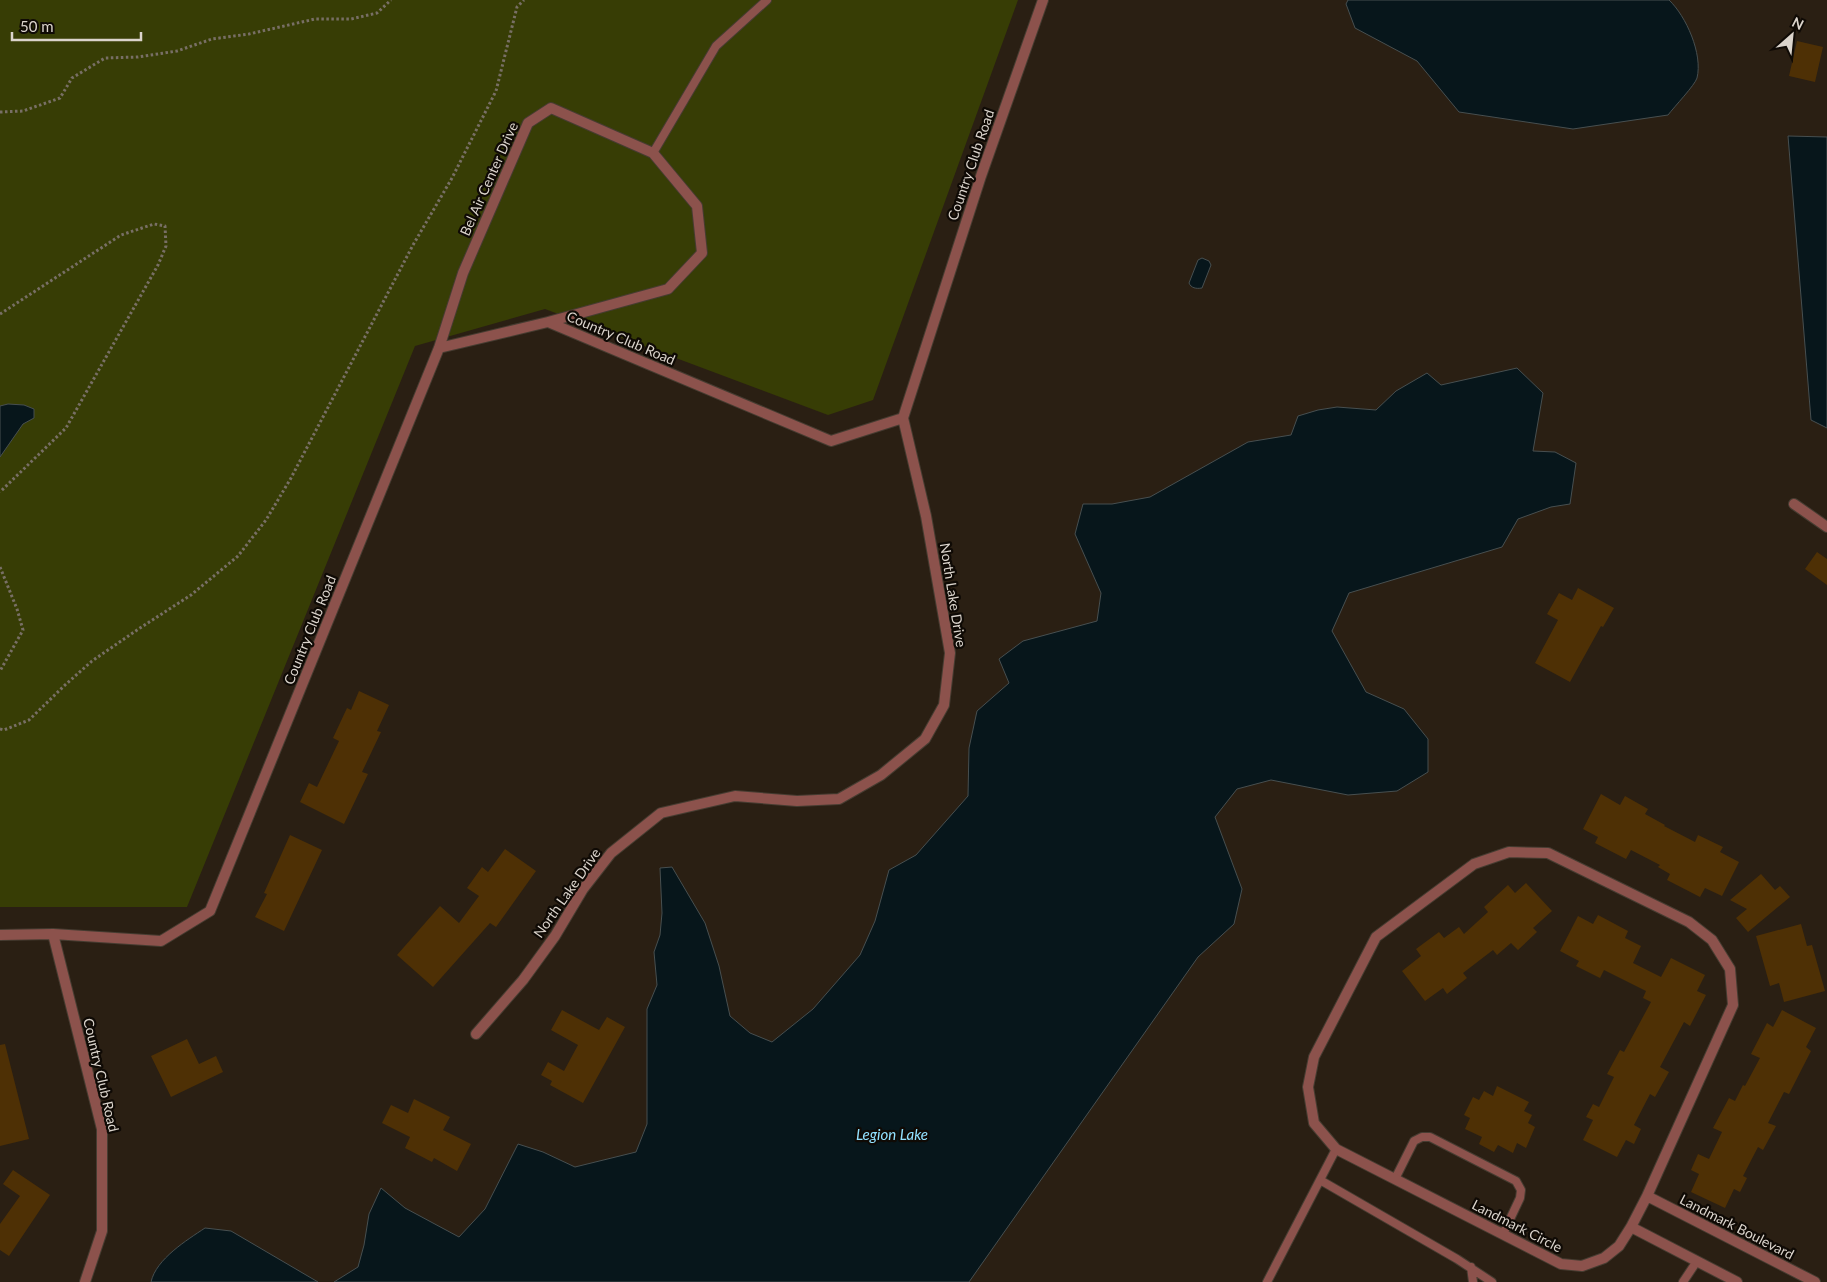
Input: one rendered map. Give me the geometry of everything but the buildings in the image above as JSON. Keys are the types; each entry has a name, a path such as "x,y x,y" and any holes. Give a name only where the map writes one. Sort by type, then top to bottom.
{"street":[{"name":"Country Club Road","path":"0,935 53,934 161,941 210,911 440,348 548,322 831,441 903,418 981,176 1043,0"},
{"name":"Bel Air Center Drive","path":"440,348 463,273 528,123 551,108 653,153 697,206 702,253 668,289 548,322"},
{"name":"North Lake Drive","path":"476,1034 523,980 554,936 583,889 610,853 661,813 735,796 797,801 839,799 881,775 925,738 944,705 950,654 926,516 903,418"},
{"path":"1794,504 1827,527"},
{"name":"Landmark Circle","path":"1509,852 1548,853 1689,922 1712,940 1730,969 1733,1005 1647,1196 1619,1246 1604,1258 1582,1266 1562,1264 1336,1150 1314,1123 1308,1086 1314,1057 1376,937 1474,864 1509,852"},
{"name":"Country Club Road","path":"53,934 102,1129 102,1231 85,1282"},
{"name":"Landmark Boulevard","path":"1647,1196 1815,1282"},
{"path":"1631,1227 1737,1282"}],"lane":[{"path":"653,153 716,46 767,0"},
{"path":"1395,1179 1414,1141 1430,1137 1516,1181 1521,1190 1520,1198 1503,1234"},
{"path":"1267,1282 1336,1150"},
{"path":"1320,1180 1471,1267 1492,1282"},
{"path":"1683,1282 1696,1261"},
{"path":"1471,1267 1473,1282"}],"path":[{"path":"0,112 23,111 60,98 72,78 105,58 138,57 177,51 212,39 249,34 315,19 352,19 377,13 391,0"},
{"path":"0,729 4,730 29,720 92,661 192,595 238,556 266,520 291,478 413,245 452,178 496,91 517,7 524,0"},
{"path":"0,314 121,235 154,224 165,226 166,246 158,265 66,428 0,492"},
{"path":"0,567 17,609 23,630 0,671"}],"green space":[{"path":"0,0 1018,0 873,400 828,415 545,309 415,346 187,907 0,907"}],"water":[{"path":"1348,0 1669,0 1687,25 1692,36 1698,58 1697,78 1689,91 1668,115 1573,129 1459,112 1417,61 1355,28 1346,4"},
{"path":"1788,136 1827,137 1827,428 1811,420"},
{"path":"1202,258 1209,261 1211,265 1202,288 1196,288 1189,283 1198,260"},
{"name":"Legion Lake","path":"1517,368 1543,393 1533,451 1555,452 1576,463 1570,504 1551,507 1518,519 1502,547 1349,593 1332,631 1366,692 1404,709 1428,739 1428,772 1397,791 1348,795 1271,780 1237,789 1215,817 1242,889 1234,924 1198,957 969,1282 334,1282 358,1267 369,1214 381,1188 405,1208 459,1237 485,1209 518,1144 543,1152 575,1167 636,1152 647,1124 647,1009 657,985 654,952 660,935 662,913 660,868 672,867 705,923 719,966 730,1016 750,1033 772,1042 813,1009 860,955 875,921 889,870 916,855 968,796 969,748 977,711 1009,683 999,659 1023,641 1097,621 1101,593 1075,534 1083,504 1112,504 1150,497 1248,442 1291,435 1298,416 1337,407 1376,410 1396,391 1427,373 1441,385"},
{"path":"8,404 24,405 34,409 34,418 23,424 0,457 0,406"},
{"path":"205,1228 231,1231 318,1282 151,1282 159,1266 173,1251"}]}
